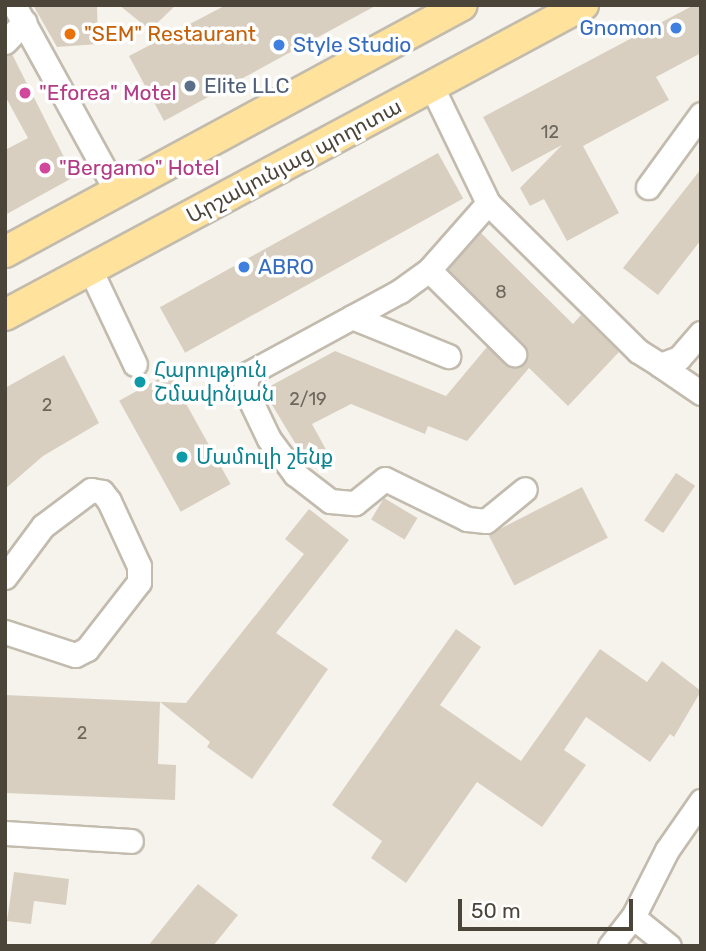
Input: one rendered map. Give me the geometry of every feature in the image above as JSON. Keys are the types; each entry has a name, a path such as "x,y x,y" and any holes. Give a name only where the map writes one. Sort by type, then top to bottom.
{"main road":[{"path":"5,252 462,5"},
{"name":"Արշակունյաց պողոտա","path":"5,315 583,5"}],"street":[{"path":"19,14 117,192"},
{"path":"5,42 19,14"},
{"path":"432,87 488,203 638,351 701,393"},
{"path":"648,187 701,114"},
{"path":"488,203 429,270 352,317 247,374 245,389 257,414 295,474 330,501 355,503 385,479 467,519 486,522 525,489"},
{"path":"90,270 135,365"},
{"path":"429,270 514,354"},
{"path":"352,317 449,356"},
{"path":"660,365 679,358 701,333"},
{"path":"5,578 43,526 91,490 102,492 109,501 139,566 139,582 87,649 75,655 5,632"},
{"path":"610,946 633,917 667,849 701,802"},
{"path":"5,833 131,841"},
{"path":"633,917 669,946"}],"building":[{"path":"33,5 97,5 98,44 57,47"},
{"path":"119,5 176,5 150,30"},
{"path":"226,5 377,5 164,121 129,56"},
{"path":"694,5 701,5 701,53 656,77 669,100 583,146 619,213 567,241 544,199 530,206 520,188 562,145 512,172 483,117"},
{"path":"12,54 74,177 5,215 5,150 28,138 5,96 5,56"},
{"path":"438,153 463,198 185,353 160,307"},
{"path":"701,169 701,240 658,295 623,268"},
{"path":"481,233 573,324 581,315 619,352 568,406 529,368 467,441 428,426 425,434 351,404 312,424 329,455 309,466 263,390 335,351 446,396 487,347 510,367 524,363 528,351 524,344 448,269"},
{"path":"64,355 99,423 43,456 5,489 5,388"},
{"name":"Մամուլի շենք","path":"169,373 231,484 181,512 119,401"},
{"path":"676,473 695,486 663,533 644,520"},
{"path":"582,487 608,538 514,585 488,535"},
{"path":"384,498 417,518 405,540 371,519"},
{"path":"309,509 349,540 276,633 328,669 252,779 207,747 210,742 160,702 158,764 176,765 175,800 5,793 5,695 186,703 304,554 285,539"},
{"path":"456,629 481,647 440,705 521,761 600,649 647,682 662,661 701,691 674,737 670,734 650,762 586,717 564,750 586,765 542,827 477,782 406,883 371,858 382,841 332,805"},
{"path":"14,872 69,879 66,905 34,901 31,924 7,921"},
{"path":"198,884 238,915 213,946 148,946"}],"place":[{"name":"Gnomon","path":"676,28"},
{"name":"\"SEM\" Restaurant","path":"70,34"},
{"name":"Style Studio","path":"279,45"},
{"name":"Elite LLC","path":"190,86"},
{"name":"\"Eforea\" Motel","path":"25,93"},
{"name":"\"Bergamo\" Hotel","path":"45,168"},
{"name":"ABRO","path":"244,267"},
{"name":"Հարություն Շմավոնյան","path":"140,382"},
{"name":"Մամուլի շենք","path":"182,457"}]}
